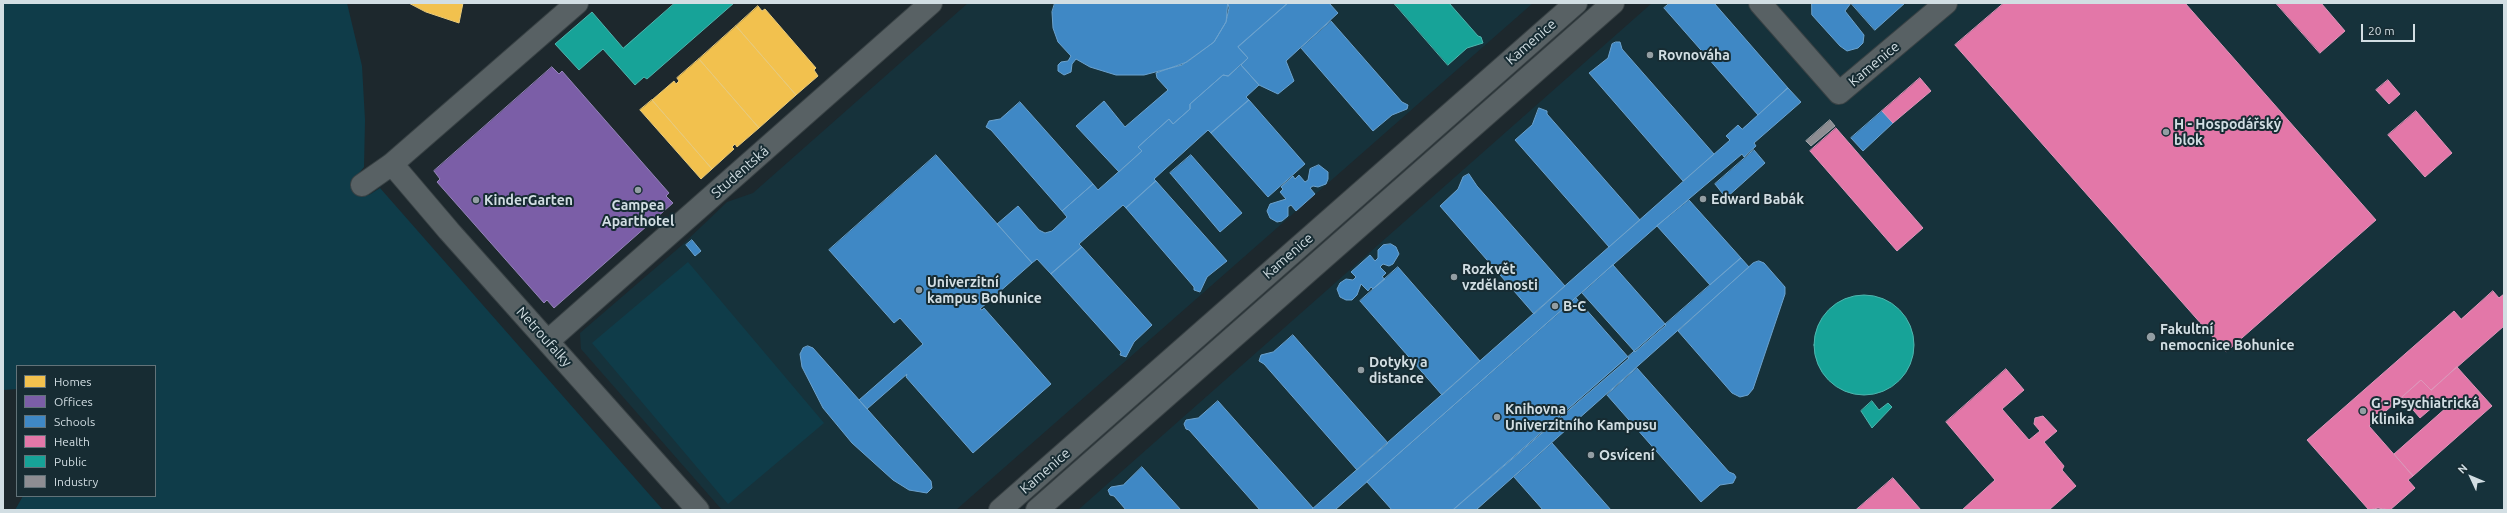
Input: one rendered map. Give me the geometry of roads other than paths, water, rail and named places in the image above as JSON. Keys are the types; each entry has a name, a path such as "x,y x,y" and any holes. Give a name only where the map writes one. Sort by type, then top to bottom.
{"street":[{"path":"362,185 392,164 577,3"},
{"name":"Studentská","path":"548,341 931,3"},
{"name":"Kamenice","path":"1000,510 1576,3"},
{"name":"Kamenice","path":"1037,510 1612,3"},
{"name":"Kamenice","path":"1760,3 1840,93 1946,3"},
{"name":"Netroufalky","path":"392,164 698,510"}],"place":[{"name":"Rovnováha","path":"1650,55"},
{"name":"H - Hospodářský blok","path":"2166,132"},
{"name":"Campea Aparthotel","path":"638,190"},
{"name":"Edward Babák","path":"1703,199"},
{"name":"KinderGarten","path":"476,200"},
{"name":"Rozkvět vzdělanosti","path":"1454,277"},
{"name":"Univerzitní kampus Bohunice","path":"919,290"},
{"name":"B-C","path":"1555,306"},
{"name":"Fakultní nemocnice Bohunice","path":"2151,337"},
{"name":"Dotyky a distance","path":"1361,370"},
{"name":"G - Psychiatrická klinika","path":"2363,411"},
{"name":"Knihovna Univerzitního Kampusu","path":"1497,417"},
{"name":"Osvícení","path":"1591,455"}]}
